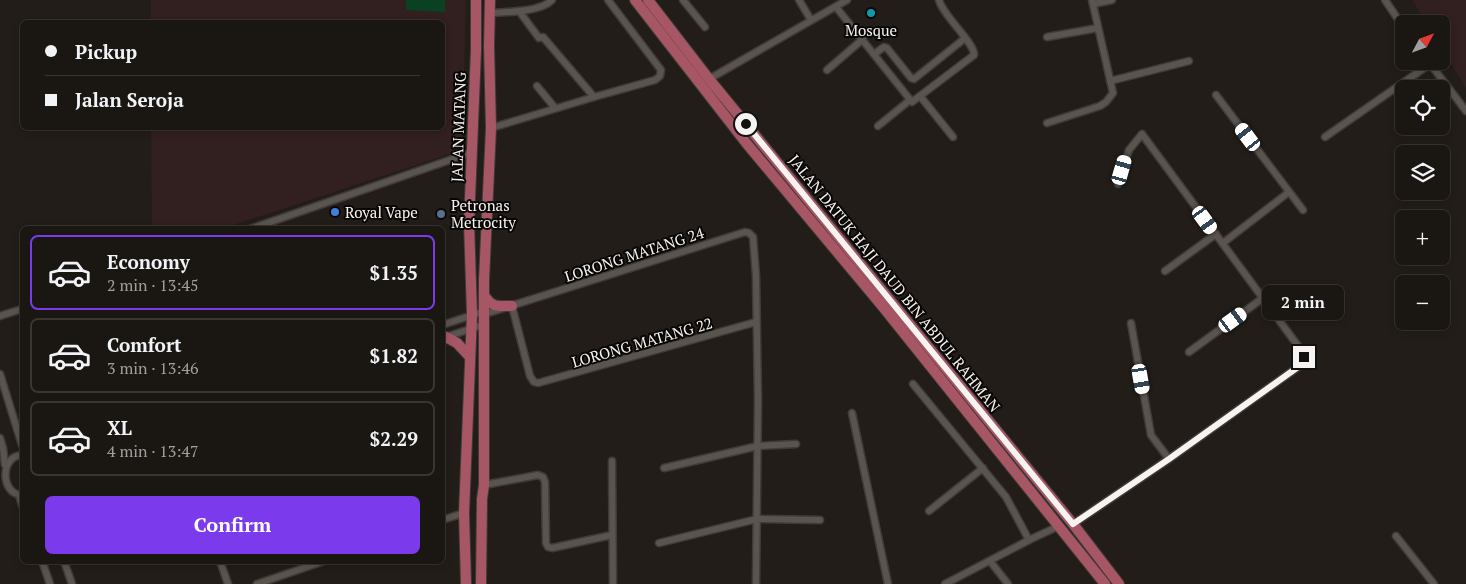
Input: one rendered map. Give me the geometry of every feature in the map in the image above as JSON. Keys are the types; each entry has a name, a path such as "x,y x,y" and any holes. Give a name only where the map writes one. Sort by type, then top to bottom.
{"main road":[{"name":"JALAN MATANG","path":"466,584 464,513 472,314 469,223 473,152 476,0"},
{"name":"JALAN MATANG","path":"481,584 482,499 484,485 484,295 491,128 490,0"},
{"name":"JALAN DATUK HAJI DAUD BIN ABDUL RAHMAN","path":"634,0 747,144 883,307 1105,584"},
{"name":"JALAN DATUK HAJI DAUD BIN ABDUL RAHMAN","path":"648,0 709,79 1073,524 1119,584"},
{"path":"484,295 494,305 512,306"},
{"path":"445,338 457,343 470,357"}],"street":[{"path":"490,12 518,11 549,4 552,0"},
{"path":"491,128 594,96 655,80 660,76 661,70 608,0"},
{"path":"683,0 705,27"},
{"path":"799,0 811,20"},
{"path":"709,79 847,0"},
{"path":"836,7 910,100 915,102 920,96 974,55 972,47 949,18 939,0"},
{"path":"1047,123 1100,106 1113,94 1093,2 1112,0"},
{"path":"1385,0 1395,15"},
{"path":"518,11 539,38 543,37 594,96"},
{"path":"1047,37 1098,28"},
{"path":"874,54 881,48 887,48 911,78 914,79 964,39"},
{"path":"827,70 863,40"},
{"path":"1110,81 1189,61"},
{"path":"1325,138 1418,70"},
{"path":"1435,70 1466,111"},
{"path":"537,86 555,108"},
{"path":"1216,95 1303,210"},
{"path":"920,96 953,137"},
{"path":"878,126 910,100"},
{"path":"1073,524 1169,459 1298,367 1304,357 1301,350 1142,134 1129,150 1118,184"},
{"path":"259,226 473,152"},
{"path":"1223,243 1289,192"},
{"name":"LORONG MATANG 24","path":"485,316 745,232 749,233 752,237 756,276 756,322"},
{"path":"1165,271 1216,234"},
{"path":"1189,352 1263,298"},
{"name":"LORONG MATANG 22","path":"512,306 530,376 534,382 538,383 756,322"},
{"path":"0,316 20,310"},
{"path":"445,324 472,314 485,316"},
{"path":"445,338 471,328 485,316"},
{"path":"756,322 758,400 756,584"},
{"path":"1131,323 1151,435 1169,459"},
{"path":"0,374 20,439"},
{"path":"912,384 1006,497 1029,540"},
{"path":"852,413 888,584"},
{"path":"0,438 5,465"},
{"path":"664,468 758,446 796,444"},
{"path":"20,456 14,457 5,465 2,471 4,484 13,493 20,495"},
{"path":"612,461 613,584"},
{"path":"929,511 983,468"},
{"path":"484,485 538,474 543,477 545,482 546,543 548,547 552,548 612,535"},
{"path":"445,519 464,513"},
{"path":"659,543 757,519 820,520"},
{"path":"945,584 1059,526"},
{"path":"1396,536 1434,584"},
{"path":"990,561 1008,584"},
{"path":"43,564 50,584"},
{"path":"65,564 72,584"},
{"path":"221,564 228,584"},
{"path":"257,584 315,564"}],"shaded area":[{"path":"151,0 466,0 462,150 230,226 152,226 151,130 445,130 445,20 151,20"},
{"path":"1412,0 1466,0 1466,88 1450,62 1450,15 1421,15"}],"green space":[{"path":"406,0 445,0 445,12 406,10"}],"place":[{"name":"Mosque","path":"871,13"},
{"name":"Royal Vape","path":"335,212"},
{"name":"Petronas Metrocity","path":"441,214"}],"route":[{"path":"746,124 1073,524 1169,459 1298,367 1304,357"}]}
